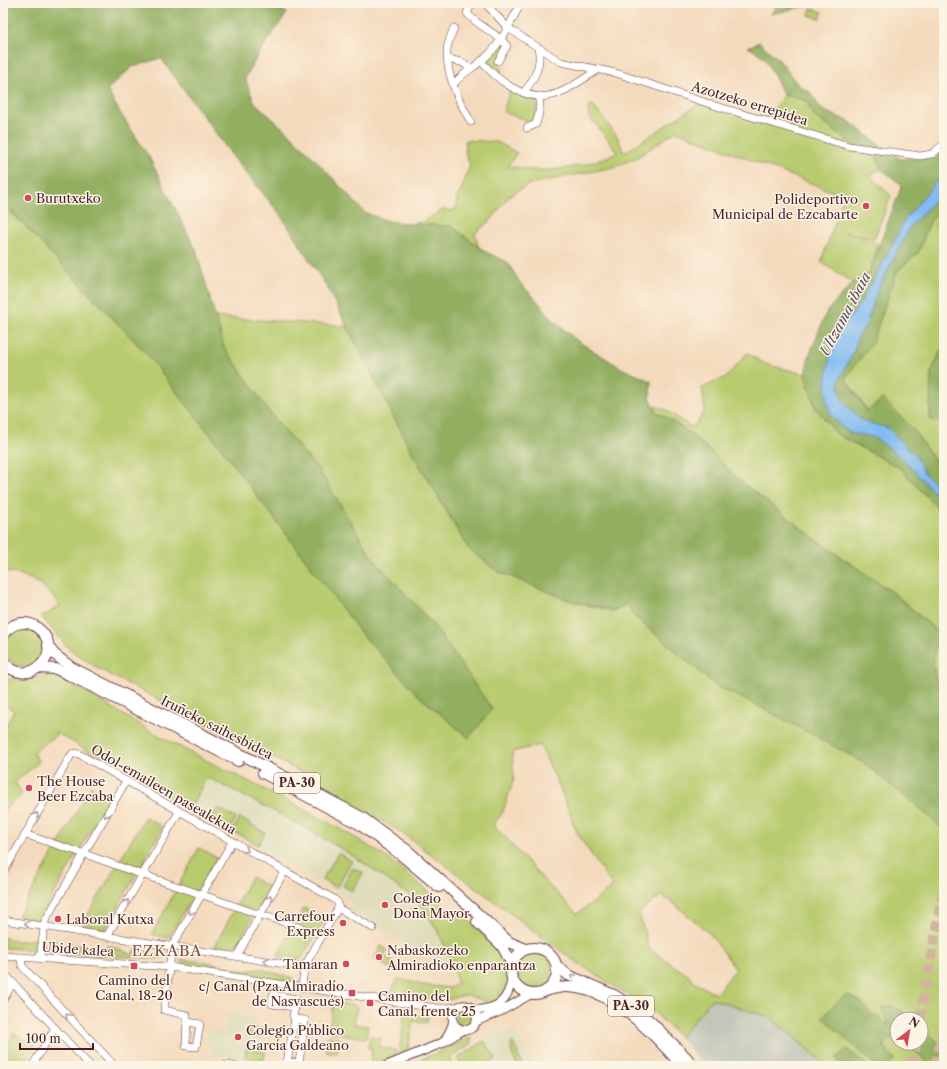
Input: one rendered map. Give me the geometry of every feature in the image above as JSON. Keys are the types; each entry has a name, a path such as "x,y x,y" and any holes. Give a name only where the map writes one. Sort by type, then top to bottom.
{"highway":[{"name":"PA-30","path":"5,630 16,624 30,624 43,632 48,646"},
{"path":"38,668 44,662 48,654 48,646"},
{"name":"Iruñeko saihesbidea","path":"48,646 54,654 71,667 363,818 407,850 433,872 509,942 526,949"},
{"name":"PA-30","path":"3,661 7,670 25,672 38,668"},
{"name":"Iruñeko saihesbidea","path":"38,668 56,669 70,675 359,824 434,882 491,934 502,946 512,964"},
{"name":"PA-30","path":"526,949 534,948 548,952 556,965 568,976 614,995 630,1005 651,1022 687,1058 692,1066"},
{"path":"512,964 515,958 526,949"},
{"name":"PA-30","path":"512,964 512,978"},
{"path":"547,990 556,979 556,965"},
{"path":"512,978 519,988 531,994"},
{"name":"PA-30","path":"531,994 537,994 547,990 565,987 584,989 603,997 633,1016 652,1032 682,1066"}],"main road":[{"path":"474,1010 488,1009 503,1002 510,990 512,978"},
{"path":"386,1066 444,1042 463,1030 473,1027 477,1021 501,1011 531,994"},
{"path":"444,1042 450,1032 452,1016 455,1009 461,1006 468,1006 476,1013 477,1021"},
{"path":"452,1020 457,1027 463,1030"}],"street":[{"path":"474,3 470,7 468,13 472,19 502,38 507,46 498,61"},
{"name":"Azotzeko errepidea","path":"485,3 508,28 561,62 570,65 628,77 849,146 920,156 932,154 944,144"},
{"path":"454,84 460,76 488,55 502,38 520,3"},
{"path":"454,28 447,48 451,76 457,98 471,122"},
{"path":"524,92 530,84 540,60 538,48"},
{"path":"448,59 461,62 468,66 468,70"},
{"path":"481,61 487,69 511,88 540,96 548,96 560,92 598,70"},
{"path":"527,128 536,124 539,113 540,96"},
{"name":"Odol-emaileen pasealekua","path":"3,873 73,753 79,754 284,872 334,899 338,903 338,908 373,928"},
{"path":"40,958 45,921 126,781"},
{"path":"107,936 179,812"},
{"path":"27,835 320,934"},
{"path":"187,1022 187,1015 164,1010 172,946 232,842"},
{"path":"237,956 284,872"},
{"path":"302,988 304,967 338,908"},
{"name":"Ubide kalea","path":"3,920 304,967"},
{"name":"Ubide kalea","path":"3,956 170,967 436,1008 461,1006"},
{"path":"21,957 22,966 112,1062 112,1066"},
{"path":"3,972 90,1066"},
{"path":"3,1000 13,983"},
{"path":"284,997 285,985"},
{"path":"295,1007 272,1004 273,995 296,999 295,1007 293,1016 295,1019 287,1062 299,1064 305,1020 295,1019"},
{"name":"Ubide kalea","path":"436,1008 452,1020"},
{"path":"32,1066 55,1028"},
{"path":"226,1065 234,1066"}],"shaded area":[{"path":"207,777 312,832 292,866 190,808"},
{"name":"Colegio Doña Mayor","path":"315,833 371,868 416,901 432,923 455,972 347,910 352,900 296,868"},
{"path":"712,999 771,1018 828,1066 704,1066 680,1037"},
{"name":"Colegio Público García Galdeano","path":"228,1013 257,1017 256,1026 270,1028 265,1063 212,1055 213,1049 207,1048 208,1030 225,1032"},
{"path":"513,1030 537,1066 485,1066 496,1059 483,1039 496,1032"}],"green space":[{"path":"3,3 268,3 287,13 261,50 245,78 254,102 298,142 365,213 388,221 451,226 486,252 507,262 521,284 558,325 579,342 623,369 651,381 650,397 657,413 694,436 745,485 819,542 889,590 939,633 934,659 934,674 944,698 944,831 930,817 863,762 778,716 715,685 633,615 627,604 613,611 571,601 497,571 468,548 413,454 327,287 280,214 234,158 161,58 132,67 107,90 149,157 196,250 224,347 270,413 320,472 374,560 432,623 492,709 469,738 419,696 361,633 221,448 145,352 3,203"},
{"path":"778,3 819,3 821,4 771,14"},
{"path":"811,8 823,12 820,19 809,15"},
{"path":"502,38 507,46 498,61 499,66 502,69 498,76 481,61"},
{"path":"759,42 780,61 799,86 810,92 822,110 850,122 901,159 935,158 944,149 944,205 930,221 918,253 897,271 872,343 845,378 867,411 883,399 912,428 944,474 944,515 900,468 838,435 815,407 805,374 809,356 827,311 853,283 868,275 902,185 881,169 877,157 856,147 813,115 807,101 784,95 766,60 757,52 748,47"},
{"path":"511,87 538,97 535,120 529,121 503,112"},
{"path":"784,95 807,101 813,115 856,147 877,157 881,169 870,175 891,196 874,239 845,232 879,244 868,275 853,283 821,262 844,196 676,131 636,158 614,167 530,184 509,196 491,220 475,233 478,246 451,226 411,224 424,221 445,209 451,211 456,209 457,197 460,193 470,165 465,152 466,140 497,142 517,153 508,166 532,170 553,170 598,160 617,152 589,117 588,107 592,104 617,136 624,153 697,105 701,104 768,118"},
{"path":"3,203 145,352 221,448 361,633 419,696 469,738 432,623 374,560 320,472 270,413 224,347 215,317 347,326 413,454 468,548 497,571 571,601 613,611 627,604 715,685 778,716 863,762 930,817 944,831 944,1066 828,1066 771,1018 712,999 680,1037 654,1012 569,957 405,835 305,774 99,669 68,648 41,616 49,613 60,605 42,585 22,575 3,571","holes":["540,745 562,793 577,833 613,887 577,914 493,824 502,814 514,779 512,752","661,895 672,902 710,934 736,969 716,994 695,983 688,975 649,949 639,913"]},
{"path":"944,205 944,344 931,373 930,419 944,423 944,474 912,428 883,399 868,411 845,378 872,343 897,271 918,253 930,221"},
{"path":"944,344 944,423 930,419 931,373"},
{"path":"747,353 765,364 805,374 815,407 838,435 900,468 944,515 944,698 934,674 934,659 939,633 892,591 847,563 745,485 695,437 664,416 657,413 653,405 666,410 691,427 696,424 705,410 702,388 727,377"},
{"path":"20,628 28,628 35,631 40,636 43,647 40,658 35,663 28,666 20,666 13,663 8,658 5,651 5,643 8,636 13,631"},
{"path":"47,675 76,687 161,737 296,805 375,850 415,880 453,913 457,909 488,939 498,951 505,966 508,982 504,992 496,1002 485,1006 485,1001 467,995 456,997 447,1001 390,993 398,979 424,985 450,988 457,984 452,964 442,940 423,908 408,894 342,849 207,777 190,808 186,807 55,732 56,735 33,753 39,762 15,782 22,794 3,811 3,731 14,711 3,702 3,679 30,679"},
{"path":"91,786 110,797 39,920 18,916"},
{"path":"218,808 236,818 230,828 212,817"},
{"path":"145,817 163,827 105,930 82,925"},
{"path":"240,818 265,833 258,845 232,831"},
{"path":"199,848 217,858 168,938 152,934"},
{"path":"338,853 352,861 336,888 322,880"},
{"path":"353,868 363,873 352,891 343,886"},
{"path":"251,877 270,888 234,949 215,946"},
{"path":"304,908 325,920 301,959 277,956"},
{"path":"3,937 16,941 38,939 37,950 3,948"},
{"path":"48,941 55,941 63,947 66,944 87,946 93,949 110,946 131,954 136,950 156,953 164,957 156,959 47,951"},
{"path":"381,946 387,950 384,956 393,961 389,968 374,959"},
{"path":"534,953 547,958 552,971 547,984 534,989 521,984 516,971 521,958"},
{"path":"180,960 207,962 242,971 261,969 294,979 292,982 183,965"},
{"path":"846,994 860,1001 871,1014 877,1016 889,1026 889,1041 883,1046 895,1059 887,1066 876,1066 822,1017"},
{"path":"333,1002 357,1006 354,1024 368,1026 366,1038 329,1032"},
{"path":"893,1006 901,1011 889,1011 889,1026 882,1011 883,1007"},
{"path":"461,1009 467,1009 472,1014 470,1023 467,1025 461,1025 456,1020 456,1014"},
{"path":"405,1013 428,1017 427,1023 413,1021 408,1050 399,1053"},
{"path":"249,1027 263,1029 262,1038 248,1036"},
{"path":"14,1033 35,1045 23,1066 20,1066 7,1059 3,1065 3,1043 7,1045"},
{"path":"929,1034 944,1048 944,1066 931,1066 915,1051 929,1051"},
{"path":"328,1036 339,1038 337,1053 326,1051"},
{"path":"370,1036 381,1038 379,1047 396,1050 395,1059 375,1066 370,1066 372,1049 368,1048"},
{"path":"471,1038 469,1045 450,1058 455,1066 406,1066"},
{"path":"484,1041 496,1059 485,1066 461,1066 458,1060 459,1057"},
{"path":"512,1042 519,1053 517,1054 523,1064 518,1066 512,1052"},
{"path":"246,1049 265,1052 264,1060 245,1057"},
{"path":"847,1049 867,1066 843,1066 836,1058"}],"water":[{"path":"944,172 944,190 910,227 877,291 867,323 858,337 853,353 839,380 839,387 842,400 863,421 888,428 915,455 925,474 937,486 944,490 944,503 904,460 885,445 873,437 850,433 840,425 831,414 827,403 826,385 830,354 841,330 857,308 883,263 905,219"}],"tunnel":[{"path":"921,1011 944,885"},
{"path":"936,1066 944,1021"},
{"path":"912,1066 915,1051"}],"place":[{"name":"Burutxeko","path":"28,198"},
{"name":"Polideportivo Municipal de Ezcabarte","path":"866,206"},
{"name":"The House Beer Ezcaba","path":"29,788"},
{"name":"Colegio Doña Mayor","path":"385,905"},
{"name":"Laboral Kutxa","path":"58,919"},
{"name":"Carrefour Express","path":"343,923"},
{"name":"Nabaskozeko Almiradioko enparantza","path":"379,957"},
{"name":"Tamaran","path":"346,964"},
{"name":"Camino del Canal, 18-20","path":"134,966"},
{"name":"c/ Canal (Pza.Almiradío de Nasvascués)","path":"352,993"},
{"name":"Camino del Canal, frente 25","path":"370,1003"},
{"name":"Colegio Público García Galdeano","path":"238,1037"}],"district":[{"name":"EZKABA","path":"167,951"}],"water label":[{"name":"Ultzama ibaia","path":"845,314"}]}
